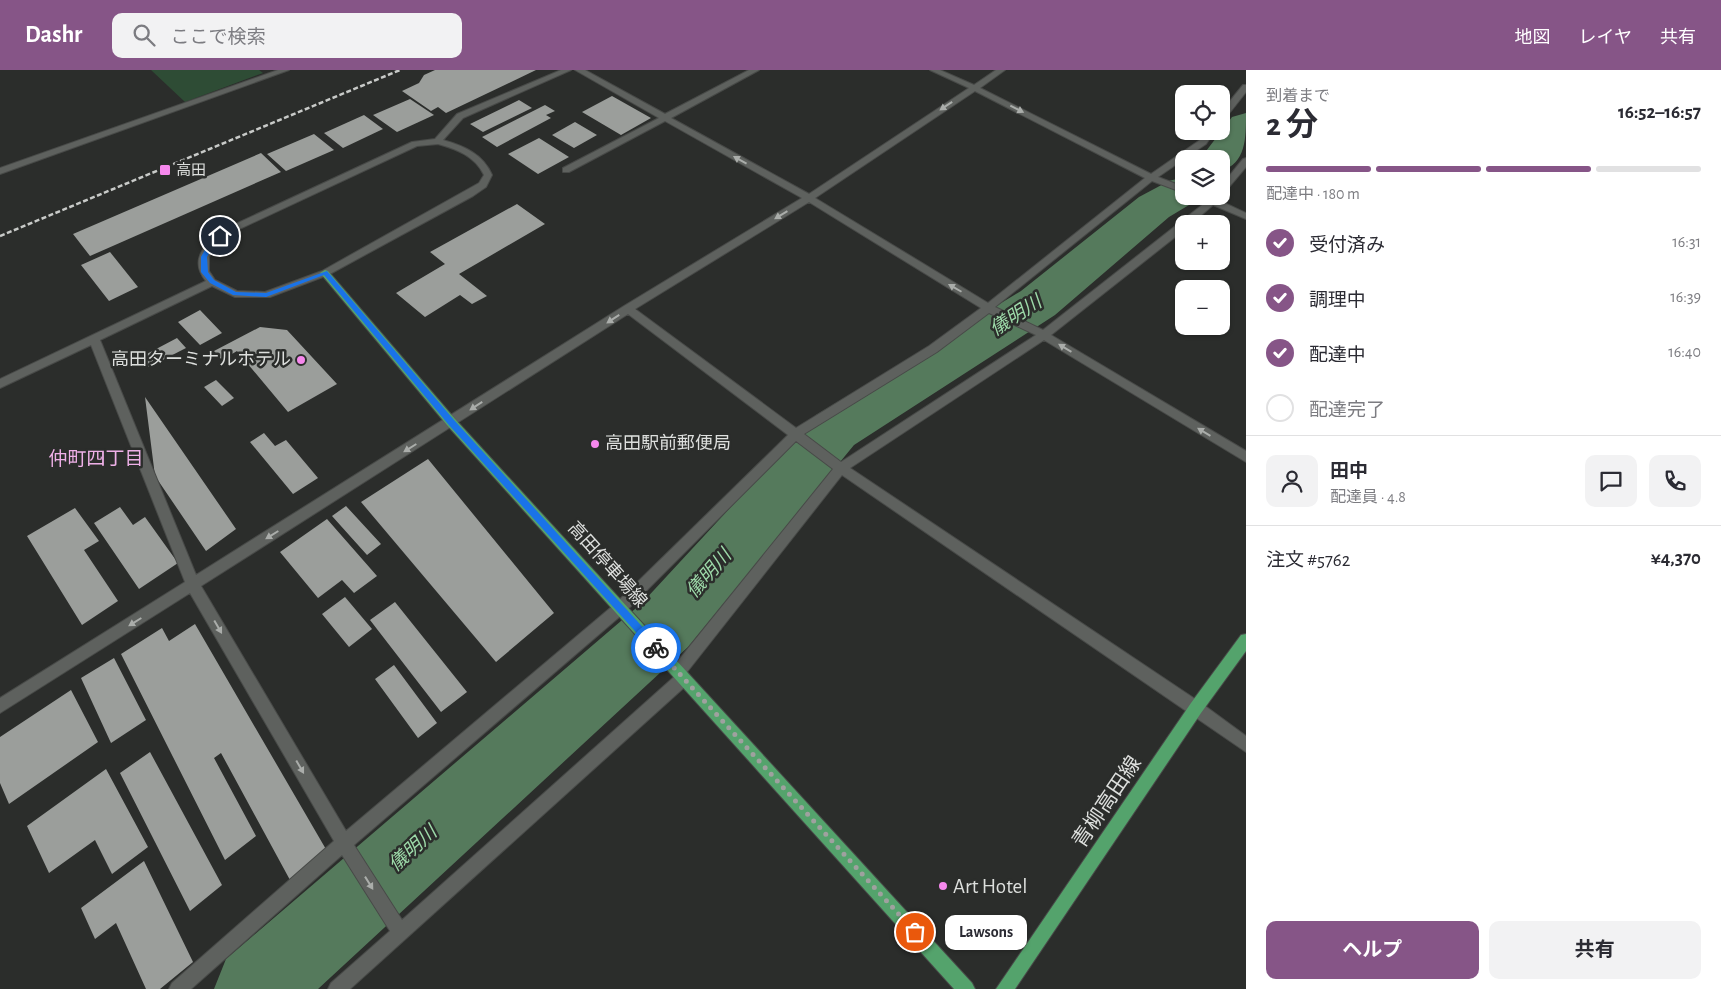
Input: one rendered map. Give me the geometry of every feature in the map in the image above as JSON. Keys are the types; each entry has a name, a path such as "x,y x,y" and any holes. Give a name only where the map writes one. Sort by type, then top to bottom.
{"main road":[{"name":"高田停車場線","path":"325,273 451,422 966,989"},
{"name":"青柳高田線","path":"1005,989 1196,708 1246,640"}],"street":[{"path":"0,171 285,70"},
{"path":"438,142 460,116 567,70"},
{"path":"579,70 809,198 906,260 993,310 1044,335 1246,457"},
{"path":"566,170 755,70"},
{"path":"934,70 974,87 1151,178 1175,187"},
{"path":"0,706 628,309 809,198 1001,70"},
{"path":"1230,107 1246,87"},
{"path":"178,989 348,848 620,608 796,434 993,310 1151,178 1204,140"},
{"path":"438,142 465,150 485,167 488,175 482,185 470,194 325,273 266,295 235,294 212,282 204,272 204,257 211,243 230,230 415,144 438,142"},
{"path":"1230,180 1246,160"},
{"path":"1196,215 1208,205"},
{"path":"1227,205 1246,216"},
{"path":"337,989 400,932 677,670 841,468 1044,335 1175,231"},
{"path":"0,384 212,282"},
{"path":"628,309 841,468 1196,708 1246,745"},
{"path":"94,338 193,585 348,848 400,932"}],"green space":[{"path":"151,70 259,70 263,73 185,102"}],"building":[{"path":"435,70 536,70 446,113 438,107 431,111 402,91 419,83 424,75"},
{"path":"612,96 651,118 621,135 582,112"},
{"path":"410,99 434,115 397,132 373,115"},
{"path":"519,100 532,108 483,132 470,124"},
{"path":"545,105 555,111 546,115 551,118 497,147 482,137"},
{"path":"364,115 383,129 343,148 324,133"},
{"path":"575,122 597,135 574,148 552,135"},
{"path":"314,134 334,150 286,171 267,154"},
{"path":"539,138 569,157 538,174 508,154"},
{"path":"261,153 281,172 90,256 73,234"},
{"path":"517,204 545,224 459,274 487,296 472,304 460,295 425,317 396,293 445,264 430,252"},
{"path":"110,252 138,287 109,301 81,265"},
{"path":"200,310 222,333 200,345 178,322"},
{"path":"260,327 287,330 337,384 288,412 237,351 222,360 214,351"},
{"path":"177,338 186,348 149,367 141,357"},
{"path":"216,380 234,398 222,406 204,387"},
{"path":"145,397 236,529 206,551 155,476"},
{"path":"264,433 275,446 286,440 318,478 293,494 250,442"},
{"path":"428,459 554,613 496,662 361,502"},
{"path":"346,506 381,544 367,555 332,516"},
{"path":"120,507 133,525 145,517 178,563 139,589 94,523"},
{"path":"75,508 99,541 84,550 118,601 82,625 27,536"},
{"path":"327,519 377,576 354,593 342,580 318,598 280,552"},
{"path":"345,597 372,629 349,647 322,614"},
{"path":"395,602 467,692 441,712 370,620"},
{"path":"195,624 327,851 290,880 221,753 214,758 256,836 225,860 121,654 162,628 169,641"},
{"path":"114,658 146,720 111,743 81,678"},
{"path":"394,665 437,723 418,738 375,679"},
{"path":"71,690 98,742 9,804 0,783 0,737"},
{"path":"150,752 222,885 190,911 120,773"},
{"path":"106,769 148,847 112,874 95,840 49,873 27,826"},
{"path":"144,861 193,962 160,989 146,989 116,923 95,939 81,908"}],"waterway":[{"name":"儀明川","path":"1227,150 1246,125"},
{"name":"儀明川","path":"256,989 665,625 835,430 1038,303 1154,207 1175,195"}],"railway":[{"path":"0,236 400,70"}],"way so far":[{"path":"656,648 915,932"}],"place":[{"name":"高田","path":"165,170"},
{"name":"高田ターミナルホテル","path":"301,360"},
{"name":"高田駅前郵便局","path":"595,444"},
{"name":"Art Hotel","path":"943,886"},
{"name":"Lawsons","path":"915,932"}],"district":[{"name":"仲町四丁目","path":"96,459"}],"route":[{"path":"220,236 211,243 204,257 204,272 212,282 235,294 266,295 325,273 451,422 656,648"}]}
